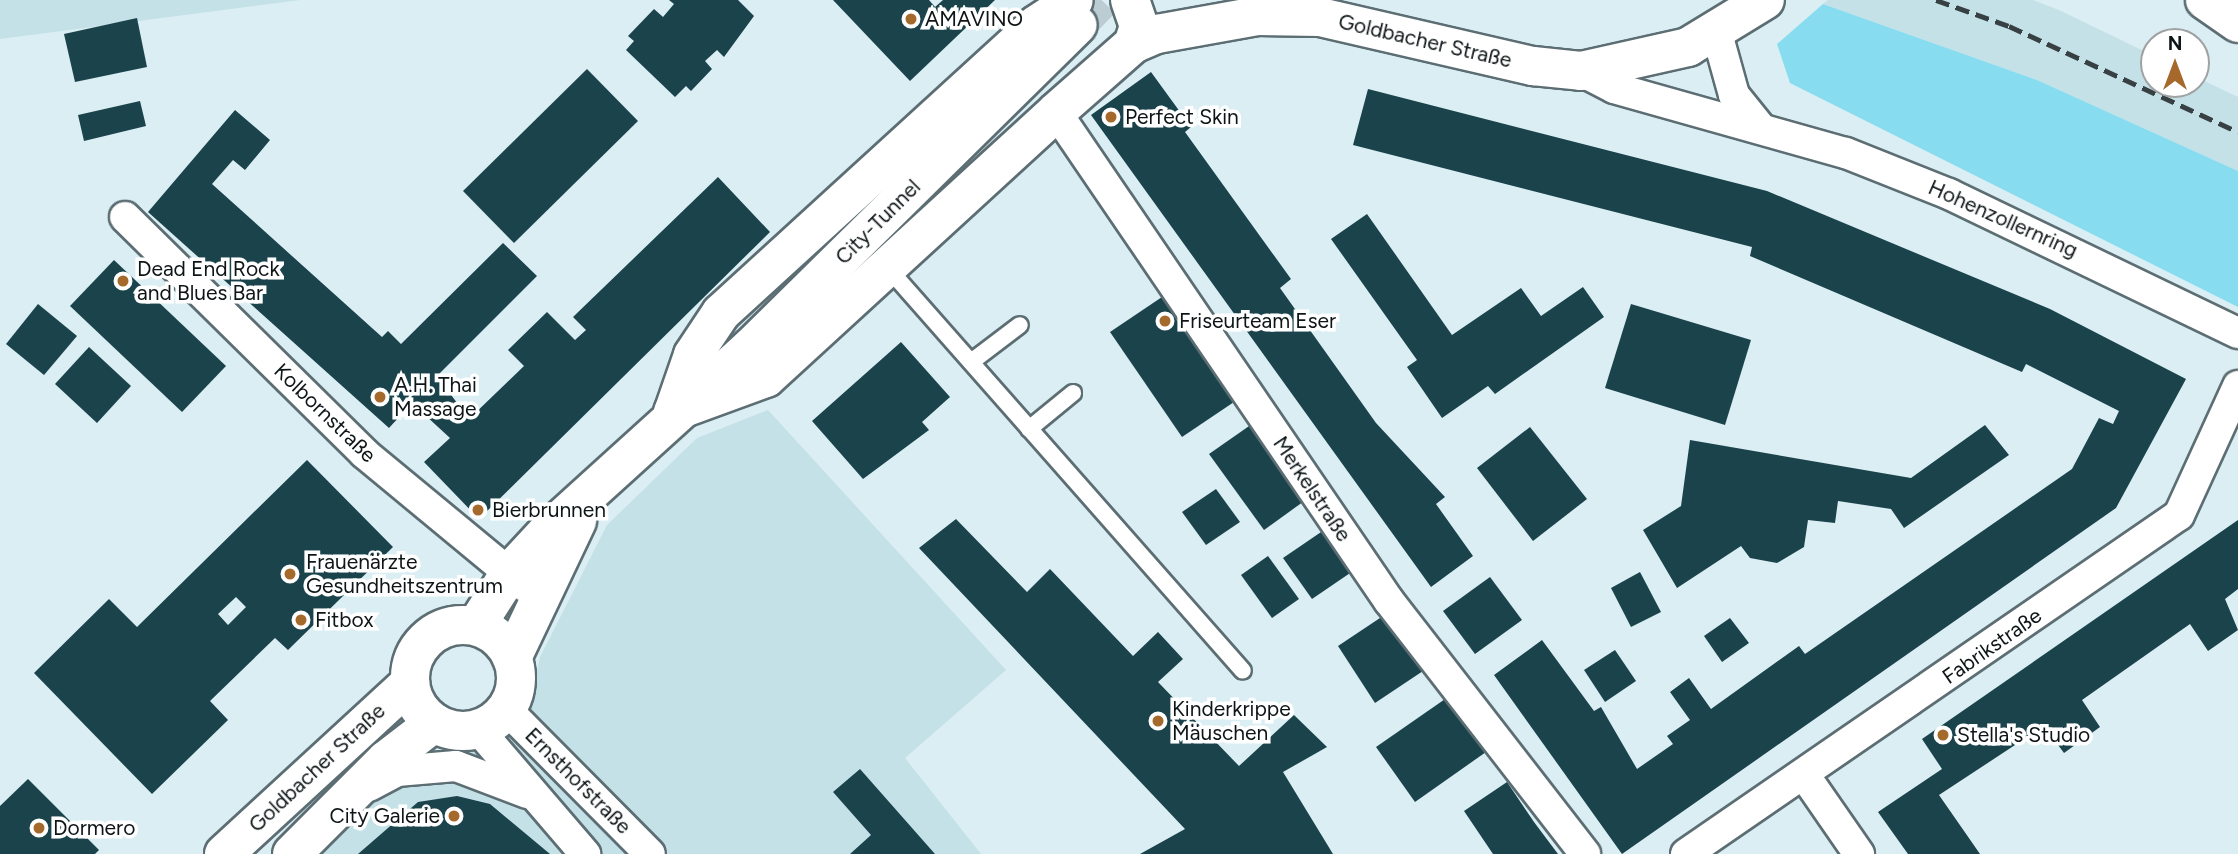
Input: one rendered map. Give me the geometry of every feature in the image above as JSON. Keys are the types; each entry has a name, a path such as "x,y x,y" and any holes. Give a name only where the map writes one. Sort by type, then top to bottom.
{"main road":[{"path":"1130,0 1139,26 1133,44"},
{"path":"1235,0 1320,17"},
{"path":"2205,0 2238,23"},
{"name":"Goldbacher Straße","path":"673,412 766,378 1133,44 1192,24 1257,16 1320,17 1534,66 1581,71 1688,47 1763,1"},
{"name":"City-Tunnel","path":"673,412 750,348 1076,13"},
{"path":"475,626 523,584 595,486 673,412"},
{"path":"512,658 498,638 475,626 442,629 428,638 410,666 410,683 435,723 492,719 515,684 512,658 523,584"},
{"name":"Goldbacher Straße","path":"224,854 410,683"},
{"name":"Goldbacher Straße","path":"292,854 343,806 386,760 435,723"}],"street":[{"path":"1716,30 1734,95 1759,126"},
{"name":"Hohenzollernring","path":"1581,71 1614,88 1759,126 1949,194 2238,334"},
{"name":"Merkelstraße","path":"1056,112 1389,601 1585,854"},
{"name":"Kolbornstraße","path":"125,217 364,453 523,584"},
{"name":"Fabrikstraße","path":"1686,854 1805,776 2179,515 2238,386"},
{"name":"Ernsthofstraße","path":"492,719 527,793 585,854"},
{"name":"Ernsthofstraße","path":"492,719 650,854"},
{"path":"343,806 377,780 424,765 478,771 527,793"},
{"path":"1805,776 1859,854"}],"lane":[{"path":"887,267 1243,671"},
{"path":"971,362 1020,324"},
{"path":"1029,429 1073,393"}],"shaded area":[{"path":"0,0 300,0 0,39"},
{"path":"1828,0 2033,0 2059,10 2140,49 2140,98 2210,98 2210,84 2238,97 2238,171 2037,80 1823,4"},
{"path":"1823,4 2037,80 2238,171 2238,307 1790,83 1777,44"},
{"path":"768,410 1006,670 905,758 981,854 319,854 416,758 506,747 527,723 540,657 607,525 697,438"}],"building":[{"path":"669,0 738,0 754,16 724,57 717,50 705,61 712,69 691,91 686,86 675,97 626,50 634,41 628,36 654,9 663,17 674,4"},
{"path":"833,0 929,0 935,7 943,0 995,0 910,81"},
{"path":"137,18 147,67 75,82 64,34"},
{"path":"587,69 638,121 514,243 463,191"},
{"path":"1151,72 1191,127 1185,132 1291,279 1280,288 1376,423 1445,497 1436,504 1473,556 1431,587 1091,115"},
{"path":"1368,89 1767,191 2050,309 2186,379 2116,508 1622,854 1494,675 1542,640 1594,711 1601,707 1637,769 1673,744 1667,736 1690,720 1670,692 1689,678 1711,709 1799,646 1805,654 2072,469 2099,418 2113,424 2119,411 2026,364 2022,372 1750,256 1752,247 1353,145"},
{"path":"140,101 146,126 84,141 78,115"},
{"path":"235,110 270,140 245,170 233,160 212,184 382,337 388,331 401,344 503,243 537,276 437,376 469,419 524,366 508,350 547,312 575,340 586,330 573,317 718,177 770,232 479,519 424,462 450,438 412,403 389,428 148,212"},
{"path":"1367,214 1452,335 1521,288 1541,316 1583,287 1604,317 1495,394 1488,386 1442,418 1407,367 1417,360 1331,239"},
{"path":"114,260 226,366 182,412 70,306"},
{"path":"1162,297 1234,402 1182,437 1110,332"},
{"path":"38,304 77,336 44,375 6,344"},
{"path":"1631,304 1751,340 1725,425 1605,388"},
{"path":"901,342 950,397 922,422 929,430 863,479 812,421"},
{"path":"89,347 131,386 97,423 55,384"},
{"path":"1252,424 1307,499 1264,530 1209,454"},
{"path":"1985,425 2009,455 1904,528 1891,509 1838,501 1835,523 1808,520 1804,547 1777,563 1750,558 1741,546 1677,588 1643,530 1681,506 1690,440 1911,478"},
{"path":"1530,427 1587,499 1533,541 1477,468"},
{"path":"307,460 393,547 288,650 275,638 210,701 228,720 152,794 34,673 109,599 137,627","holes":["236,597 246,607 228,625 218,614"]},
{"path":"1216,489 1240,522 1206,545 1182,512"},
{"path":"956,519 1027,592 1050,569 1133,656 1158,632 1183,659 1158,682 1239,766 1294,715 1327,747 1283,772 1333,854 1140,854 1185,829 919,548"},
{"path":"2238,520 2238,589 2225,599 2238,630 2208,651 2190,624 2082,700 2100,727 2064,753 2044,726 1939,795 1980,854 1908,854 1878,812 1942,769 1922,739"},
{"path":"1327,528 1356,569 1312,599 1283,558"},
{"path":"1268,556 1299,599 1272,618 1241,575"},
{"path":"1640,572 1661,612 1631,627 1611,588"},
{"path":"1490,577 1522,620 1475,654 1443,611"},
{"path":"1389,612 1426,669 1375,703 1338,646"},
{"path":"1730,618 1749,643 1722,662 1704,636"},
{"path":"1615,650 1636,681 1605,702 1584,670"},
{"path":"1448,697 1486,752 1415,802 1376,747"},
{"path":"860,769 935,854 850,854 871,835 833,792"},
{"name":"Dormero","path":"28,779 99,850 95,854 0,854 0,806"},
{"path":"1507,782 1558,854 1493,854 1464,811"},
{"name":"City Galerie","path":"457,796 490,804 550,854 358,854 418,802"}],"tunnel":[{"path":"1077,25 1101,0"}],"railway":[{"path":"1936,0 2009,26 2238,132"}],"place":[{"name":"AMAVINO","path":"911,19"},
{"name":"Perfect Skin","path":"1111,117"},
{"name":"Dead End Rock and Blues Bar","path":"123,281"},
{"name":"Friseurteam Eser","path":"1165,321"},
{"name":"A.H. Thai Massage","path":"380,397"},
{"name":"Bierbrunnen","path":"478,510"},
{"name":"Frauenärzte Gesundheitszentrum","path":"290,574"},
{"name":"Fitbox","path":"301,620"},
{"name":"Kinderkrippe Mäuschen","path":"1158,721"},
{"name":"Stella's Studio","path":"1943,735"},
{"name":"City Galerie","path":"454,816"},
{"name":"Dormero","path":"39,828"}]}
